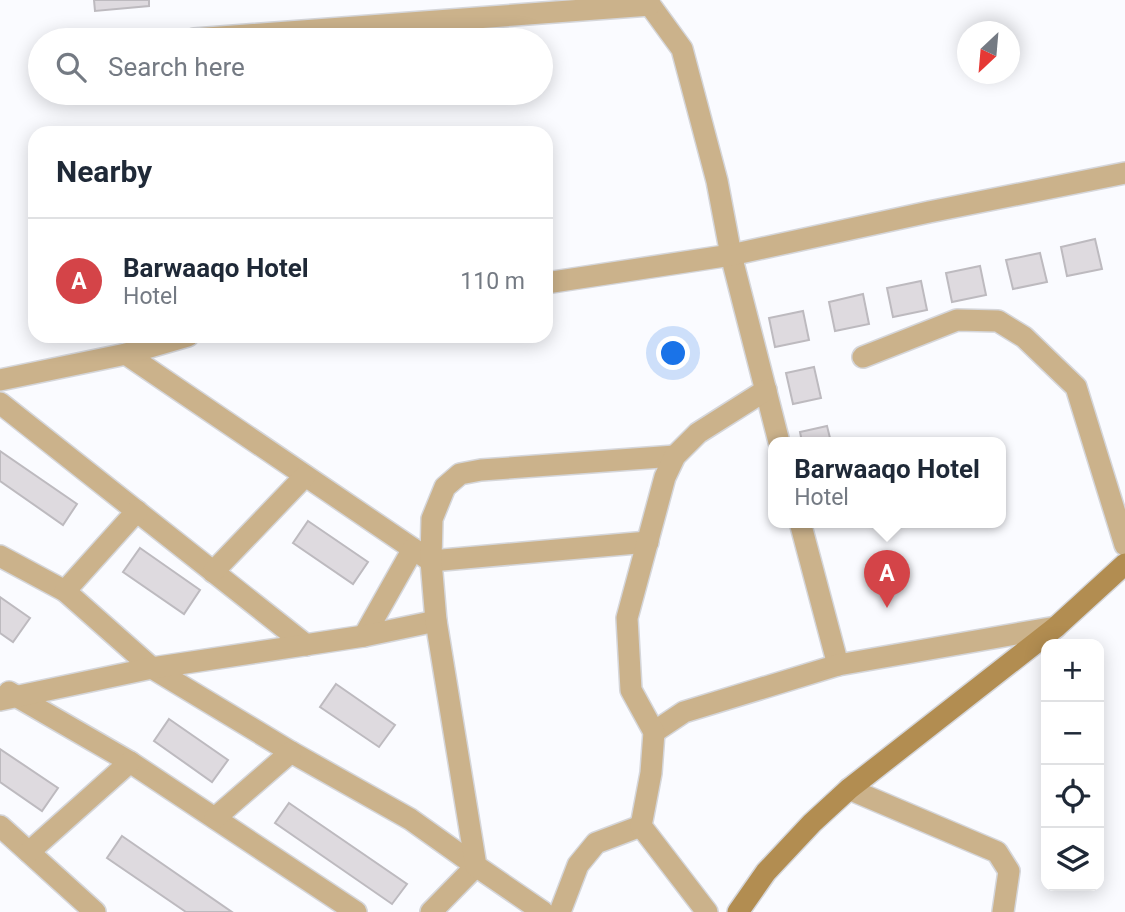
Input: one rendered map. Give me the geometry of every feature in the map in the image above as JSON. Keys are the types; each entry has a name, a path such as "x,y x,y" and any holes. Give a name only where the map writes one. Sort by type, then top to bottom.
{"street":[{"path":"333,28 650,3 682,49 717,181 731,255 778,437"},
{"path":"553,282 731,255 1125,173"},
{"path":"863,357 957,320 998,321 1024,337 1076,387 1125,545"},
{"path":"0,380 126,354 164,343"},
{"path":"126,354 431,561 648,542"},
{"path":"707,912 641,826 651,773 654,732 631,690 627,618 665,477 675,456 698,433 766,390"},
{"path":"0,403 306,645"},
{"path":"476,866 436,621 431,561 432,519 445,487 460,474 481,470 675,456"},
{"path":"213,572 304,476"},
{"path":"65,591 137,511"},
{"path":"802,528 838,665"},
{"path":"364,636 413,549"},
{"path":"0,556 65,591 152,668 291,752 410,819 543,912"},
{"path":"738,912 766,872 811,823 849,789 1056,627 1125,564"},
{"path":"5,693 364,636 436,621"},
{"path":"654,732 684,712 838,665 1056,627"},
{"path":"5,693 130,762 356,912"},
{"path":"215,818 291,752"},
{"path":"29,852 130,762"},
{"path":"849,789 997,852 1009,872 1003,912"},
{"path":"561,912 578,864 596,843 641,826"},
{"path":"0,827 95,912"},
{"path":"431,912 476,866"}],"building":[{"path":"94,0 149,0 149,6 95,11"},
{"path":"1095,239 1102,269 1067,276 1061,247"},
{"path":"1040,253 1047,282 1013,289 1006,260"},
{"path":"980,266 986,295 952,302 946,273"},
{"path":"921,281 927,310 893,317 887,288"},
{"path":"863,294 869,324 835,331 829,302"},
{"path":"803,311 809,340 775,347 769,318"},
{"path":"814,367 821,398 793,404 786,373"},
{"path":"827,426 830,437 801,437 800,432"},
{"path":"0,451 77,504 63,525 0,481"},
{"path":"308,521 368,562 353,584 293,543"},
{"path":"140,548 200,590 184,614 123,572"},
{"path":"0,597 30,618 13,642 0,633"},
{"path":"336,684 395,725 379,747 320,707"},
{"path":"169,719 228,760 212,782 154,741"},
{"path":"0,749 58,788 42,811 0,782"},
{"path":"289,803 407,884 392,904 275,823"},
{"path":"122,836 232,912 186,912 107,858"}],"place":[{"name":"Barwaaqo Hotel","path":"887,608"}]}
